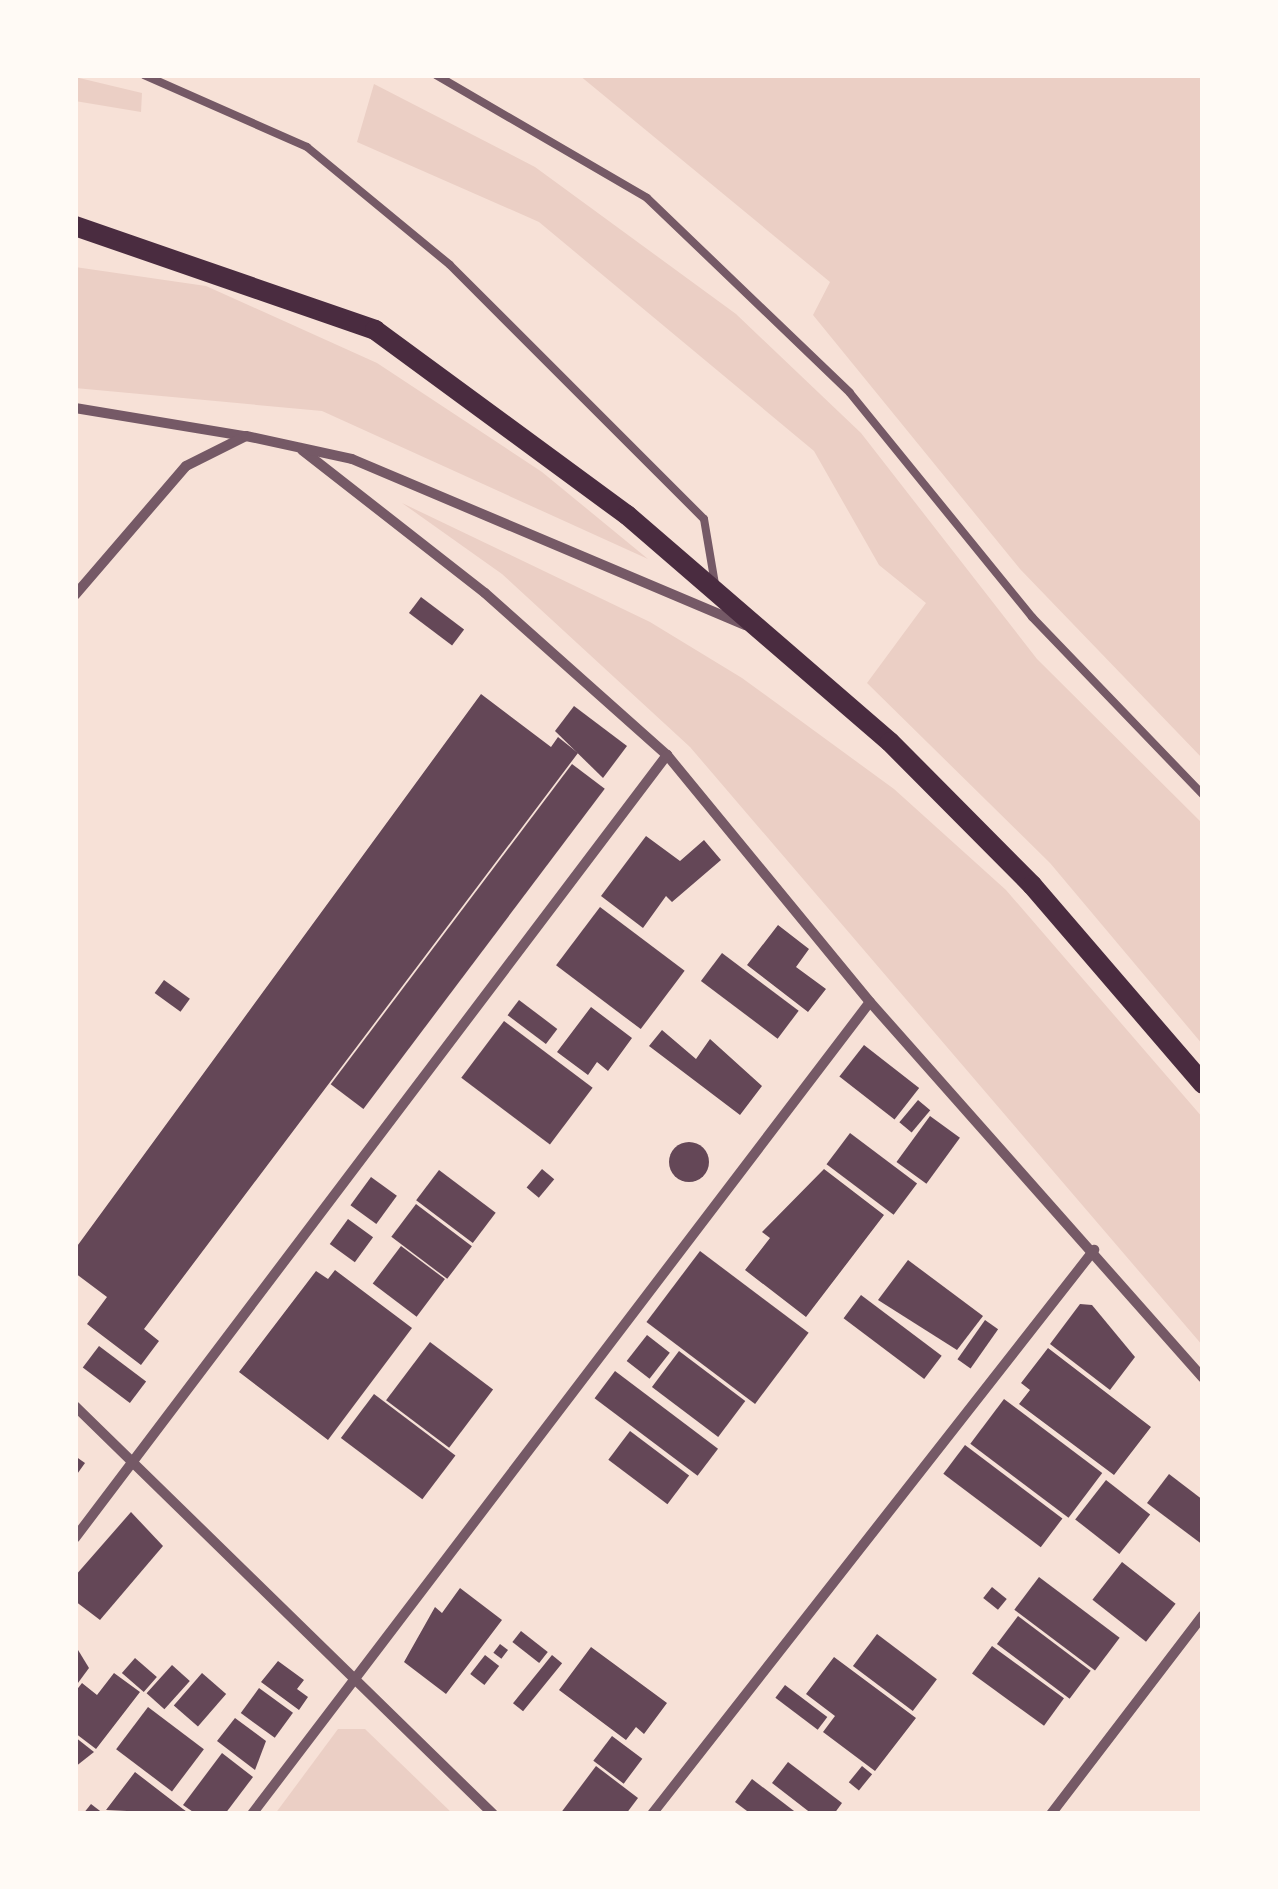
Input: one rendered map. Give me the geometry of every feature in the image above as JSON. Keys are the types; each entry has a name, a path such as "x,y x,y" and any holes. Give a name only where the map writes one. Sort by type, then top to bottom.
{"main road":[{"path":"75,226 375,330 627,515 717,598 890,742 1032,885 1203,1084"}],"street":[{"path":"75,408 246,436 352,459 751,627"},
{"path":"75,595 186,466 246,436"},
{"path":"302,450 484,593 667,755 870,1002 1094,1250 1203,1378"},
{"path":"75,1538 667,755"},
{"path":"252,1814 870,1002"},
{"path":"652,1814 1094,1250"},
{"path":"75,1406 493,1814"},
{"path":"1050,1814 1203,1615"}],"lane":[{"path":"144,75 306,147 450,264 704,519 717,598"},
{"path":"436,75 647,198 850,393 1032,617 1203,795"}],"shaded area":[{"path":"579,75 1203,75 1203,759 1020,569 813,315 830,282"},
{"path":"75,77 142,93 141,112 75,101"},
{"path":"374,84 535,167 736,314 861,433 1037,659 1203,824 1203,1045 1050,863 867,683 926,603 879,565 814,451 539,222 357,142"},
{"path":"75,267 206,286 377,363 542,472 648,559 322,411 75,388"},
{"path":"402,503 650,622 742,678 894,789 1006,890 1203,1118 1203,1346 690,747 502,574"},
{"path":"338,1729 365,1729 453,1814 275,1814"}],"building":[{"path":"421,597 464,629 452,645 409,613"},
{"path":"481,694 551,747 558,737 578,753 144,1329 159,1341 141,1365 87,1324 107,1297 75,1273 75,1249"},
{"path":"574,706 627,746 603,778 555,731"},
{"path":"572,764 605,789 363,1109 331,1084"},
{"path":"646,836 680,861 704,840 721,860 672,902 666,896 643,928 601,896"},
{"path":"600,907 685,971 641,1029 556,965"},
{"path":"778,925 809,949 796,967 826,989 808,1012 747,965"},
{"path":"722,953 799,1011 778,1039 701,981"},
{"path":"164,980 190,999 180,1012 155,993"},
{"path":"519,1000 557,1029 546,1044 508,1015"},
{"path":"591,1007 632,1038 608,1071 597,1062 588,1075 557,1052"},
{"path":"504,1021 593,1088 550,1145 461,1078"},
{"path":"662,1030 696,1059 710,1039 762,1086 740,1115 649,1046"},
{"path":"864,1045 919,1088 895,1120 839,1077"},
{"path":"918,1100 930,1110 912,1132 899,1122"},
{"path":"930,1116 960,1138 926,1184 896,1162"},
{"path":"850,1133 917,1184 894,1215 827,1164"},
{"path":"689,1142 703,1148 709,1162 703,1176 689,1182 675,1176 669,1162 675,1148"},
{"path":"542,1169 554,1179 539,1198 527,1187"},
{"path":"824,1169 884,1215 806,1317 745,1270 770,1238 762,1232"},
{"path":"439,1170 496,1213 473,1243 416,1200"},
{"path":"371,1177 397,1196 376,1224 350,1205"},
{"path":"416,1204 472,1246 447,1279 391,1237"},
{"path":"348,1219 373,1237 355,1262 330,1244"},
{"path":"401,1246 445,1279 417,1317 373,1284"},
{"path":"700,1251 809,1333 755,1404 646,1322"},
{"path":"908,1260 983,1316 957,1350 878,1300"},
{"path":"335,1270 412,1328 328,1440 239,1372 316,1271 328,1279"},
{"path":"861,1295 942,1356 924,1379 844,1318"},
{"path":"1080,1304 1092,1305 1135,1357 1110,1390 1050,1344"},
{"path":"985,1320 998,1329 971,1368 957,1359"},
{"path":"647,1335 670,1353 650,1379 627,1361"},
{"path":"430,1342 493,1390 449,1448 386,1400"},
{"path":"99,1346 146,1382 130,1403 83,1368"},
{"path":"1048,1348 1151,1427 1114,1475 1019,1404 1030,1390 1021,1383"},
{"path":"679,1351 745,1401 718,1437 652,1387"},
{"path":"615,1371 718,1449 698,1476 595,1398"},
{"path":"374,1394 455,1455 422,1499 341,1438"},
{"path":"1004,1399 1102,1473 1069,1518 970,1444"},
{"path":"630,1431 689,1476 667,1504 608,1460"},
{"path":"965,1445 1062,1518 1041,1547 943,1474"},
{"path":"75,1456 85,1463 75,1477"},
{"path":"1169,1474 1203,1500 1203,1545 1147,1503"},
{"path":"1106,1480 1150,1514 1119,1554 1075,1519"},
{"path":"131,1512 163,1546 100,1620 75,1601 75,1576"},
{"path":"1122,1562 1176,1604 1146,1642 1092,1600"},
{"path":"1039,1577 1120,1638 1095,1671 1014,1610"},
{"path":"992,1587 1007,1599 998,1610 983,1598"},
{"path":"460,1588 502,1620 446,1694 404,1662 435,1607 442,1613"},
{"path":"1018,1616 1091,1671 1070,1699 997,1644"},
{"path":"521,1631 548,1652 539,1663 512,1642"},
{"path":"877,1634 937,1679 913,1711 853,1666"},
{"path":"500,1644 508,1650 501,1659 493,1653"},
{"path":"75,1645 89,1668 75,1687"},
{"path":"992,1646 1064,1698 1044,1726 972,1674"},
{"path":"591,1647 667,1703 644,1734 636,1727 626,1740 559,1690"},
{"path":"485,1655 499,1666 484,1685 470,1674"},
{"path":"552,1655 562,1663 523,1711 513,1703"},
{"path":"834,1657 916,1718 875,1771 823,1732 835,1716 806,1694"},
{"path":"135,1658 157,1677 144,1692 122,1673"},
{"path":"278,1661 304,1680 297,1689 308,1697 299,1710 261,1682"},
{"path":"172,1665 190,1681 164,1709 147,1693"},
{"path":"114,1673 140,1692 96,1749 75,1733 75,1692 82,1683 97,1695"},
{"path":"202,1673 226,1694 198,1726 174,1705"},
{"path":"785,1685 827,1717 818,1730 775,1698"},
{"path":"259,1688 293,1713 275,1738 241,1713"},
{"path":"148,1707 204,1749 172,1791 116,1749"},
{"path":"235,1718 266,1741 255,1770 217,1741"},
{"path":"612,1736 642,1759 624,1784 593,1761"},
{"path":"75,1737 94,1752 75,1767"},
{"path":"222,1753 253,1777 225,1814 196,1814 183,1805"},
{"path":"788,1762 842,1803 834,1814 812,1814 772,1783"},
{"path":"596,1766 638,1798 626,1814 560,1814"},
{"path":"862,1766 872,1774 859,1791 849,1782"},
{"path":"135,1772 183,1809 190,1814 106,1810"},
{"path":"752,1779 798,1814 751,1814 735,1802"},
{"path":"91,1804 104,1814 83,1814"}]}
